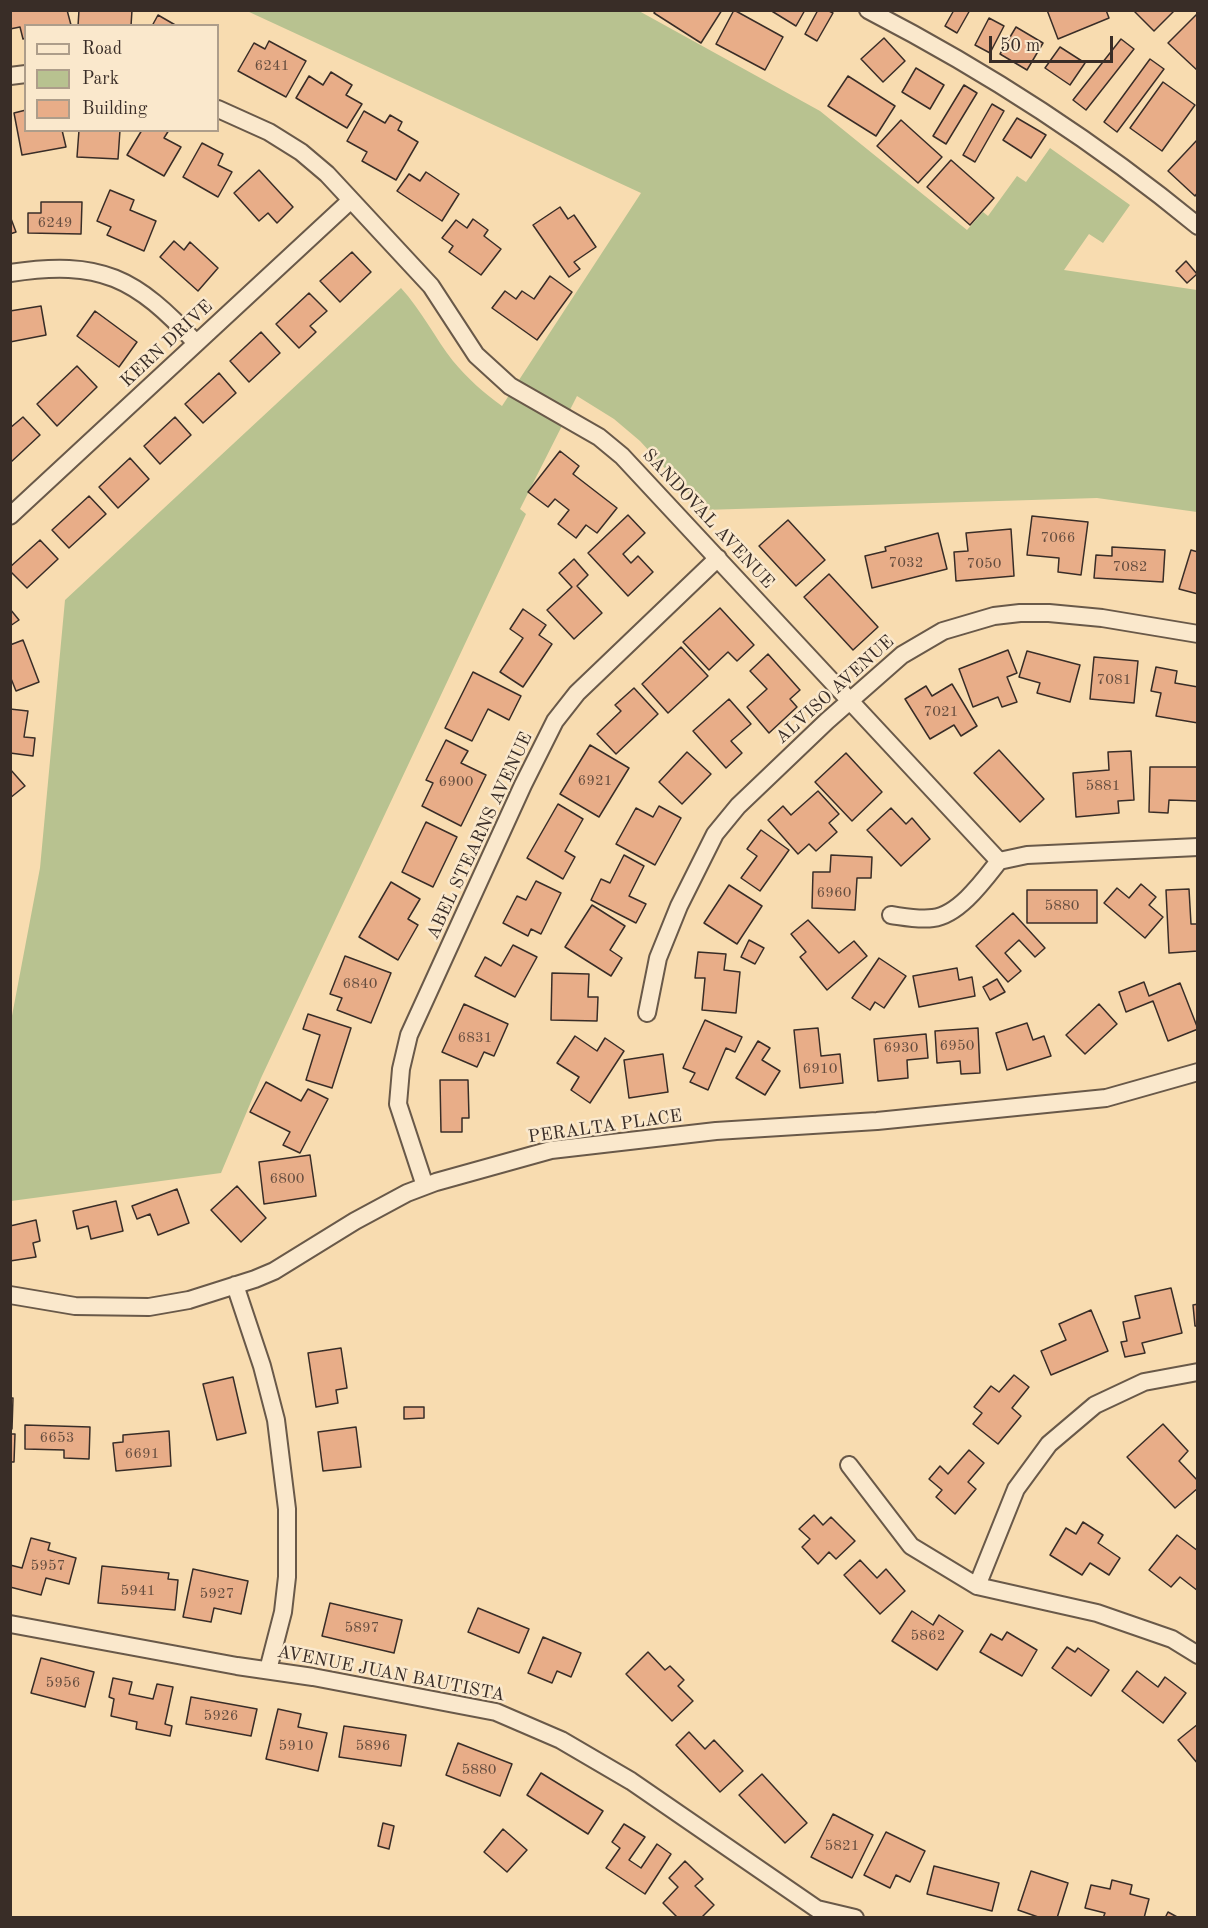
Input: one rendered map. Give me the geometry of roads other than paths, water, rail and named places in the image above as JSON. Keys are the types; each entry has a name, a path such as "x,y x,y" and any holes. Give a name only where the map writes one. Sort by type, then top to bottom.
{"street":[{"path":"868,10 964,62 1062,123 1107,154 1197,226"},
{"name":"SANDOVAL AVENUE","path":"219,109 269,132 301,152 327,174 431,286 476,355 510,386 599,437 622,456 999,861"},
{"name":"KERN DRIVE","path":"10,516 351,200"},
{"path":"10,273 67,268 90,270 121,280 148,296 196,343"},
{"name":"ABEL STEARNS AVENUE","path":"425,1186 398,1104 400,1069 409,1035 523,785 555,721 578,693 718,558"},
{"name":"ALVISO AVENUE","path":"647,1013 658,958 679,906 715,834 738,806 902,654 944,631 994,616 1020,613 1102,618 1197,634"},
{"path":"891,915 921,919 936,918 950,913 977,887 999,861 1027,855 1197,847"},
{"name":"PERALTA PLACE","path":"10,1295 75,1306 149,1307 189,1300 255,1279 291,1262 356,1221 407,1193 552,1150 716,1131 877,1121 1106,1098 1197,1072"},
{"path":"235,1286 262,1366 276,1420 287,1509 287,1577 283,1612 268,1670"},
{"path":"977,1586 1016,1489 1048,1444 1095,1405 1144,1382 1197,1372"},
{"path":"849,1465 911,1546 977,1586 1097,1613 1172,1639 1197,1655"},
{"name":"AVENUE JUAN BAUTISTA","path":"10,1624 313,1677 496,1712 561,1740 631,1781 817,1909 855,1917"}]}
